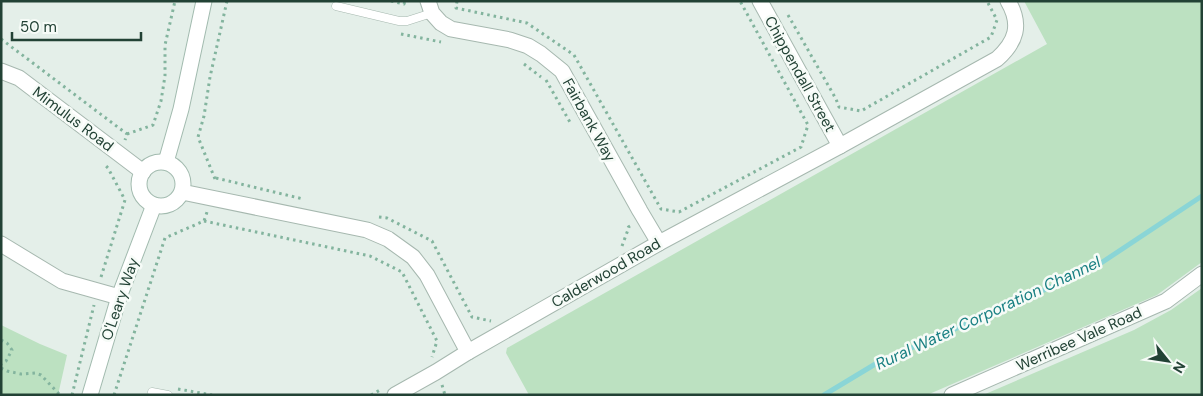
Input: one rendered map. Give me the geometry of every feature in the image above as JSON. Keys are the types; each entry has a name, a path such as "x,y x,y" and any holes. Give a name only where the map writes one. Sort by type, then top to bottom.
{"street":[{"path":"166,162 181,109 204,1"},
{"name":"Chippendall Street","path":"760,1 840,146"},
{"name":"Calderwood Road","path":"395,395 659,243 997,59 1008,50 1014,39 1017,27 1013,9 1008,1"},
{"name":"Fairbank Way","path":"430,7 441,23 451,29 510,40 528,46 562,71 625,186 659,243"},
{"name":"Mimulus Road","path":"1,71 19,78 143,172"},
{"path":"160,162 173,165 179,170 182,177 182,192 169,205 150,204 140,193 140,178 143,172 153,164 160,162"},
{"path":"182,192 366,230 388,239 413,258 427,274 468,352"},
{"name":"O'Leary Way","path":"90,395 119,298 154,205"},
{"path":"1,244 62,281 119,298"},
{"name":"Werribee Vale Road","path":"952,395 1166,301 1202,274"}],"lane":[{"name":"Fairbank Way","path":"336,6 399,21 407,21 430,7"},
{"path":"152,392 168,395"}],"path":[{"path":"127,134 154,125 161,101 165,76 165,45 175,1"},
{"path":"204,220 216,178 198,137 227,1"},
{"path":"391,1 404,4 405,1"},
{"path":"457,1 456,8 528,23 574,55 661,209 679,212 801,147 808,125 740,1"},
{"path":"785,10 839,107 861,112 991,38 997,20 987,1"},
{"path":"399,34 445,43"},
{"path":"520,61 547,81 571,124"},
{"path":"72,395 97,292 125,200 108,168 101,162"},
{"path":"216,178 311,201"},
{"path":"378,216 387,218 432,242 472,317 492,321"},
{"path":"114,395 165,238 204,220 370,256 402,272 437,341 430,361 445,395"},
{"path":"622,246 629,227 625,220"},
{"path":"1,340 7,343 12,350 6,361 1,364"},
{"path":"1,368 21,374 35,373 41,375 60,395"},
{"path":"176,389 212,395"}],"green space":[{"path":"1024,1 1202,1 1202,262 1157,295 927,395 529,395 506,353 507,348 1047,44"},
{"path":"1202,288 1202,395 983,395 1134,330 1171,310"},
{"path":"1,325 67,355 58,395 1,395"}],"waterway":[{"name":"Rural Water Corporation Channel","path":"824,395 877,363 1092,269 1202,196"}]}
